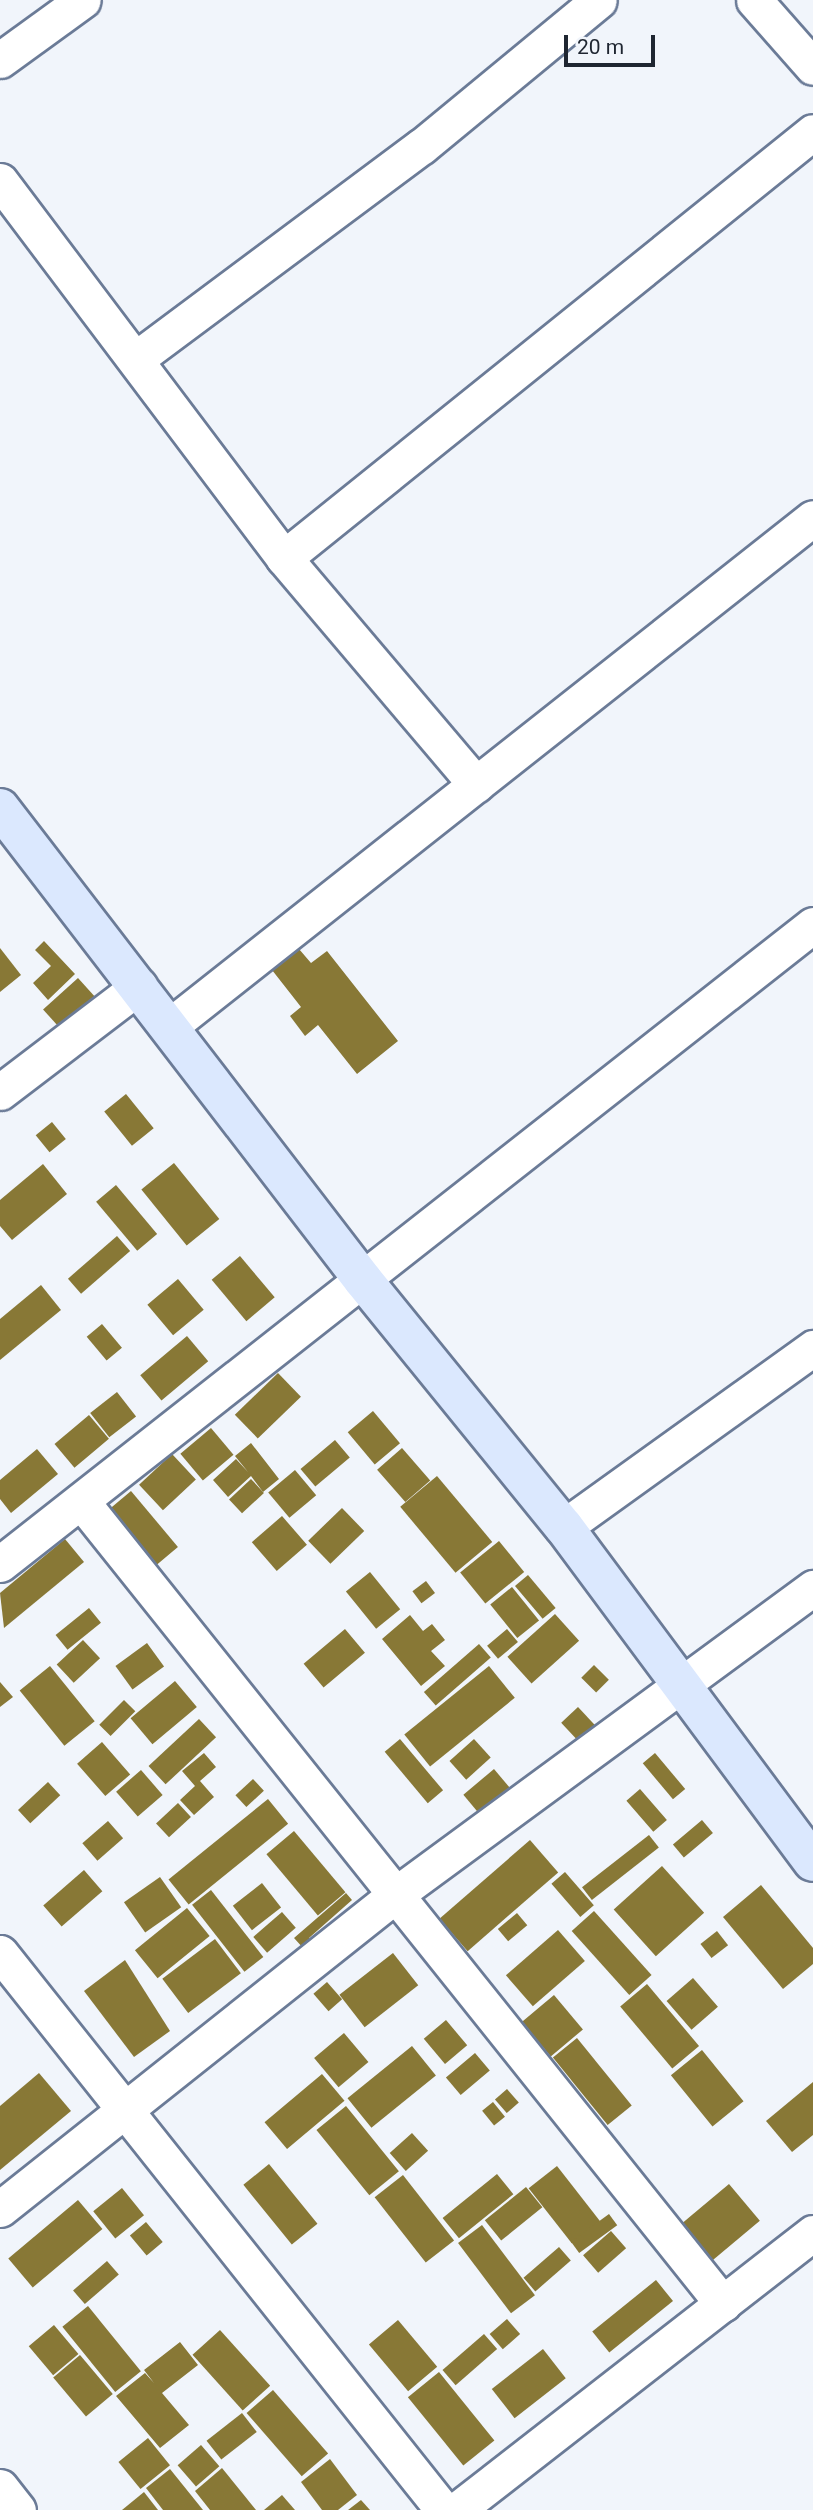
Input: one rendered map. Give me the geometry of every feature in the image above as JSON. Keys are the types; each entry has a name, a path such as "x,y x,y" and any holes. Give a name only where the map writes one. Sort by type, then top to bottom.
{"street":[{"path":"0,60 83,0"},
{"path":"136,359 422,146 599,0"},
{"path":"754,0 813,67"},
{"path":"284,558 813,132"},
{"path":"0,181 284,558 476,784"},
{"path":"170,1026 813,518"},
{"path":"0,808 363,1280 564,1527 813,1862"},
{"path":"0,1564 813,925"},
{"path":"0,1092 139,986"},
{"path":"564,1527 813,1348"},
{"path":"81,1502 723,2304"},
{"path":"0,2209 395,1895 679,1682 813,1588"},
{"path":"0,1953 443,2510"},
{"path":"457,2510 813,2233"},
{"path":"0,2487 18,2510"}],"building":[{"path":"44,941 75,974 48,1000 33,983 51,966 35,950"},
{"path":"0,948 21,975 0,992"},
{"path":"299,949 311,963 327,951 398,1041 357,1074 318,1025 305,1036 290,1016 301,1007 272,970"},
{"path":"78,978 97,999 62,1030 43,1009"},
{"path":"126,1094 154,1128 132,1146 104,1112"},
{"path":"52,1122 66,1139 50,1152 36,1135"},
{"path":"174,1163 219,1219 187,1245 141,1189"},
{"path":"43,1164 67,1194 12,1240 0,1226 0,1200"},
{"path":"116,1185 157,1234 137,1251 96,1202"},
{"path":"117,1236 130,1251 81,1294 68,1279"},
{"path":"240,1256 275,1297 246,1321 212,1280"},
{"path":"178,1279 204,1310 173,1335 147,1305"},
{"path":"41,1285 61,1310 0,1360 0,1319"},
{"path":"102,1324 122,1348 107,1361 87,1337"},
{"path":"187,1336 208,1361 161,1400 140,1375"},
{"path":"278,1373 301,1397 258,1438 235,1415"},
{"path":"117,1392 136,1416 109,1437 90,1413"},
{"path":"373,1411 400,1443 375,1464 348,1432"},
{"path":"89,1415 109,1439 74,1468 55,1444"},
{"path":"211,1428 233,1455 203,1481 180,1454"},
{"path":"335,1440 350,1458 315,1487 301,1469"},
{"path":"251,1443 279,1479 263,1492 251,1476 228,1497 213,1480 236,1459 248,1472 235,1456"},
{"path":"402,1448 430,1480 405,1502 377,1470"},
{"path":"37,1449 58,1474 11,1513 0,1499 0,1480"},
{"path":"172,1454 196,1480 163,1510 139,1485"},
{"path":"295,1470 316,1495 289,1518 268,1492"},
{"path":"437,1476 492,1542 456,1573 400,1507"},
{"path":"251,1479 264,1493 242,1513 229,1499"},
{"path":"131,1491 178,1547 156,1565 110,1509"},
{"path":"342,1508 364,1531 330,1564 308,1541"},
{"path":"282,1516 307,1545 277,1571 252,1542"},
{"path":"65,1539 84,1562 4,1628 0,1593"},
{"path":"499,1541 524,1572 485,1604 460,1572"},
{"path":"370,1572 400,1609 376,1629 346,1592"},
{"path":"528,1575 556,1608 543,1619 515,1586"},
{"path":"426,1581 435,1593 421,1603 412,1591"},
{"path":"512,1587 539,1620 517,1638 490,1605"},
{"path":"89,1608 101,1623 68,1650 56,1635"},
{"path":"555,1614 579,1641 532,1684 507,1657"},
{"path":"410,1615 423,1631 432,1624 445,1640 431,1651 445,1666 421,1686 382,1639"},
{"path":"345,1629 365,1653 324,1687 304,1664"},
{"path":"507,1629 518,1642 498,1659 487,1646"},
{"path":"83,1640 100,1658 74,1683 57,1665"},
{"path":"147,1643 164,1666 132,1689 115,1666"},
{"path":"479,1644 491,1658 436,1705 424,1692"},
{"path":"594,1665 609,1680 596,1693 581,1678"},
{"path":"50,1666 95,1721 64,1746 20,1691"},
{"path":"489,1666 515,1698 430,1766 404,1735"},
{"path":"175,1681 197,1707 152,1744 131,1718"},
{"path":"0,1682 13,1697 0,1707"},
{"path":"124,1700 135,1711 111,1736 99,1725"},
{"path":"578,1707 595,1725 578,1741 561,1723"},
{"path":"199,1719 216,1737 166,1784 149,1766"},
{"path":"400,1739 443,1790 428,1803 385,1752"},
{"path":"474,1739 491,1758 466,1780 449,1761"},
{"path":"102,1742 130,1774 105,1796 77,1764"},
{"path":"204,1753 216,1767 200,1781 214,1797 194,1815 180,1800 195,1786 182,1771"},
{"path":"655,1753 685,1789 673,1799 643,1763"},
{"path":"494,1769 511,1789 480,1815 463,1795"},
{"path":"141,1770 163,1795 138,1817 116,1792"},
{"path":"253,1779 264,1791 246,1807 235,1795"},
{"path":"48,1782 60,1795 30,1823 18,1810"},
{"path":"640,1789 667,1820 653,1832 626,1801"},
{"path":"268,1799 288,1824 189,1904 169,1880"},
{"path":"178,1803 191,1817 169,1837 156,1823"},
{"path":"702,1820 713,1833 684,1857 673,1844"},
{"path":"108,1821 123,1838 97,1861 82,1843"},
{"path":"294,1831 345,1892 318,1915 266,1854"},
{"path":"649,1835 659,1848 592,1900 582,1887"},
{"path":"530,1840 558,1872 468,1951 439,1919"},
{"path":"662,1866 704,1913 656,1956 614,1909"},
{"path":"84,1870 102,1891 62,1927 43,1905"},
{"path":"565,1872 594,1905 580,1917 551,1884"},
{"path":"160,1877 181,1907 145,1933 124,1902"},
{"path":"262,1883 281,1907 252,1930 233,1906"},
{"path":"761,1885 813,1948 813,1964 783,1989 723,1917"},
{"path":"211,1890 263,1957 244,1972 192,1905"},
{"path":"346,1893 352,1900 309,1938 312,1942 304,1949 294,1938"},
{"path":"187,1908 210,1936 158,1978 135,1950"},
{"path":"594,1911 652,1975 629,1995 572,1931"},
{"path":"282,1912 296,1928 267,1953 253,1937"},
{"path":"517,1913 527,1925 508,1941 498,1929"},
{"path":"558,1930 585,1961 533,2006 506,1975"},
{"path":"717,1931 728,1945 712,1958 700,1944"},
{"path":"215,1939 241,1973 188,2013 162,1979"},
{"path":"393,1953 418,1985 365,2027 339,1995"},
{"path":"125,1960 170,2031 134,2057 84,1991"},
{"path":"693,1978 718,2007 692,2030 667,2001"},
{"path":"327,1982 342,1999 329,2011 313,1994"},
{"path":"647,1984 699,2046 672,2069 620,2006"},
{"path":"554,1995 583,2029 551,2056 522,2022"},
{"path":"446,2020 467,2045 445,2064 424,2039"},
{"path":"344,2033 368,2062 339,2087 314,2058"},
{"path":"577,2038 632,2106 608,2125 553,2058"},
{"path":"412,2046 436,2076 371,2128 347,2098"},
{"path":"702,2050 744,2101 712,2126 671,2075"},
{"path":"475,2053 490,2071 461,2095 446,2077"},
{"path":"39,2073 71,2111 0,2170 0,2106"},
{"path":"322,2074 344,2101 287,2149 265,2122"},
{"path":"813,2082 813,2135 792,2152 766,2121"},
{"path":"507,2089 519,2103 507,2113 495,2099"},
{"path":"493,2102 505,2117 494,2126 482,2111"},
{"path":"346,2106 399,2171 369,2195 316,2130"},
{"path":"412,2133 428,2151 406,2171 390,2153"},
{"path":"269,2164 317,2224 292,2245 243,2185"},
{"path":"557,2166 600,2221 572,2243 529,2188"},
{"path":"497,2174 513,2194 459,2238 443,2218"},
{"path":"403,2175 454,2240 426,2263 375,2197"},
{"path":"729,2184 760,2221 712,2261 682,2224"},
{"path":"526,2187 542,2207 501,2241 485,2220"},
{"path":"122,2188 144,2215 115,2238 93,2211"},
{"path":"78,2200 102,2229 33,2288 8,2258"},
{"path":"609,2214 617,2225 579,2253 571,2242"},
{"path":"146,2222 163,2242 147,2255 130,2235"},
{"path":"482,2225 535,2295 511,2313 458,2243"},
{"path":"611,2231 626,2248 598,2273 583,2255"},
{"path":"559,2247 571,2261 535,2291 524,2278"},
{"path":"107,2261 119,2275 85,2304 73,2291"},
{"path":"656,2280 673,2301 609,2353 592,2332"},
{"path":"88,2306 141,2371 115,2392 62,2327"},
{"path":"507,2319 520,2334 503,2349 490,2334"},
{"path":"398,2320 437,2367 408,2391 369,2344"},
{"path":"54,2325 78,2354 53,2375 29,2346"},
{"path":"220,2330 270,2386 243,2410 193,2355"},
{"path":"484,2334 497,2349 456,2385 442,2370"},
{"path":"180,2342 198,2365 162,2393 189,2425 160,2448 116,2396 145,2373 154,2383 144,2370"},
{"path":"543,2349 566,2378 515,2418 492,2389"},
{"path":"80,2355 113,2394 86,2417 53,2377"},
{"path":"439,2372 494,2440 463,2466 408,2397"},
{"path":"273,2390 328,2453 302,2476 247,2413"},
{"path":"242,2413 257,2432 221,2460 207,2441"},
{"path":"148,2438 170,2465 140,2489 118,2462"},
{"path":"201,2445 219,2466 196,2486 178,2465"},
{"path":"330,2459 357,2495 338,2510 322,2510 301,2482"},
{"path":"222,2468 256,2510 210,2510 195,2491"},
{"path":"170,2469 203,2510 163,2510 146,2488"},
{"path":"144,2492 158,2510 122,2510"},
{"path":"282,2495 295,2510 264,2510"},
{"path":"361,2500 370,2510 348,2510"}]}
